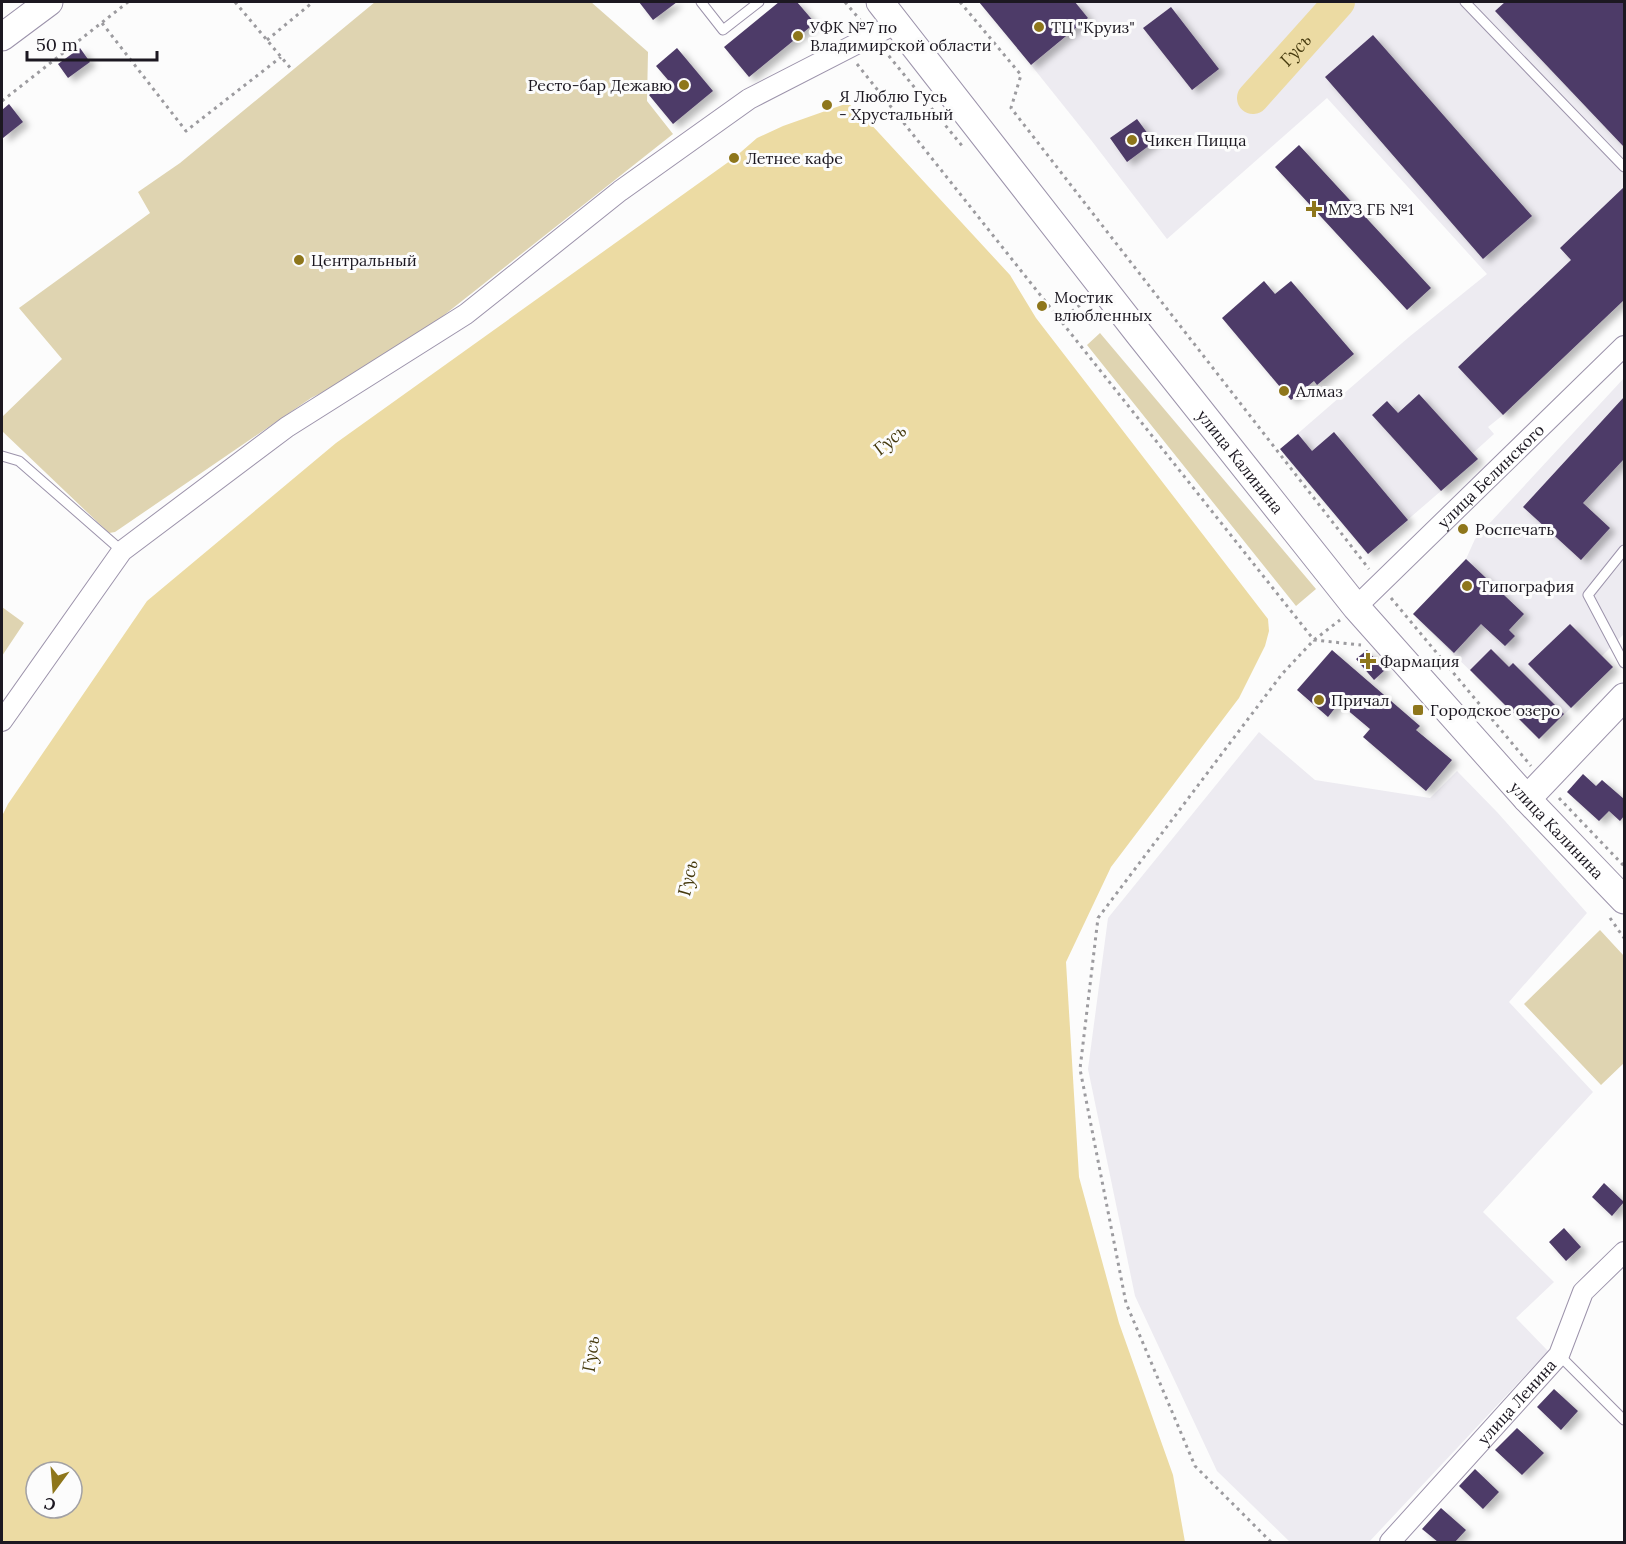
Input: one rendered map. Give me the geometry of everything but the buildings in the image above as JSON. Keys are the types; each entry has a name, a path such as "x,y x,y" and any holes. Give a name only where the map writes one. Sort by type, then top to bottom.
{"main road":[{"path":"2,38 49,2"},
{"name":"улица Калинина","path":"880,2 1138,334 1356,607 1536,791 1624,900"},
{"path":"1536,791 1624,698"}],"street":[{"path":"2,721 122,551 287,427 466,314 620,191 749,99 897,24"},
{"name":"улица Белинского","path":"1356,607 1624,346"},
{"name":"улица Ленина","path":"1390,1542 1559,1355 1583,1292 1624,1252"}],"lane":[{"path":"700,2 723,30 759,2"},
{"path":"1466,2 1624,167"},
{"path":"2,456 18,461 122,551"},
{"path":"1624,550 1588,595 1624,663"},
{"path":"1559,1355 1624,1420"}],"path":[{"path":"2,101 128,2"},
{"path":"235,2 292,70"},
{"path":"267,40 313,2"},
{"path":"845,2 969,154"},
{"path":"960,2 1021,75 1011,108 1380,584 1536,791 1624,866"},
{"path":"102,22 186,130 281,57"},
{"path":"846,49 1314,640"},
{"path":"1060,321 1086,300"},
{"path":"1271,1542 1195,1466 1126,1303 1080,1069 1098,918 1282,674 1314,640 1356,607"}],"shaded area":[{"name":"Центральный","path":"375,2 591,2 648,52 647,101 673,134 386,361 311,398 115,532 109,533 2,431 2,417 62,359 19,308 150,213 138,192 180,163"},
{"path":"1075,2 1624,2 1624,300 1488,427 1494,434 1473,453 1478,459 1368,554 1280,449 1409,337 1487,274 1327,98 1167,239 1031,65 1088,19"},
{"path":"1100,333 1316,589 1296,606 1087,345"},
{"path":"1624,378 1624,634 1602,656 1613,667 1539,739 1413,614 1466,559 1475,539"},
{"path":"2,607 24,623 2,656"},
{"path":"1259,732 1315,780 1430,798 1457,771 1497,812 1587,913 1509,1002 1593,1092 1483,1212 1554,1282 1516,1318 1548,1351 1369,1542 1290,1542 1217,1471 1135,1296 1088,1069 1108,918"},
{"path":"1600,930 1624,956 1624,1063 1601,1085 1524,1004"}],"water":[{"path":"848,103 867,120 1010,275 1036,318 1268,619 1269,631 1265,646 1239,698 1111,867 1066,962 1079,1177 1119,1323 1173,1475 1185,1542 2,1542 2,816 8,804 147,601 336,443 734,158 757,138 783,126"}],"waterway":[{"name":"Гусь","path":"1253,98 1339,2"}],"place":[{"name":"ТЦ \"Круиз\"","path":"1039,27"},
{"name":"УФК №7 по Владимирской области","path":"798,36"},
{"name":"Ресто-бар Дежавю","path":"684,85"},
{"name":"Я Люблю Гусь - Хрустальный","path":"827,105"},
{"name":"Чикен Пицца","path":"1132,140"},
{"name":"Летнее кафе","path":"734,158"},
{"name":"МУЗ ГБ №1","path":"1314,209"},
{"name":"Центральный","path":"299,260"},
{"name":"Мостик влюбленных","path":"1042,306"},
{"name":"Алмаз","path":"1284,391"},
{"name":"Роспечать","path":"1463,529"},
{"name":"Типография","path":"1467,586"},
{"name":"Фармация","path":"1368,661"},
{"name":"Причал","path":"1319,700"},
{"name":"Городское озеро","path":"1418,710"}]}
